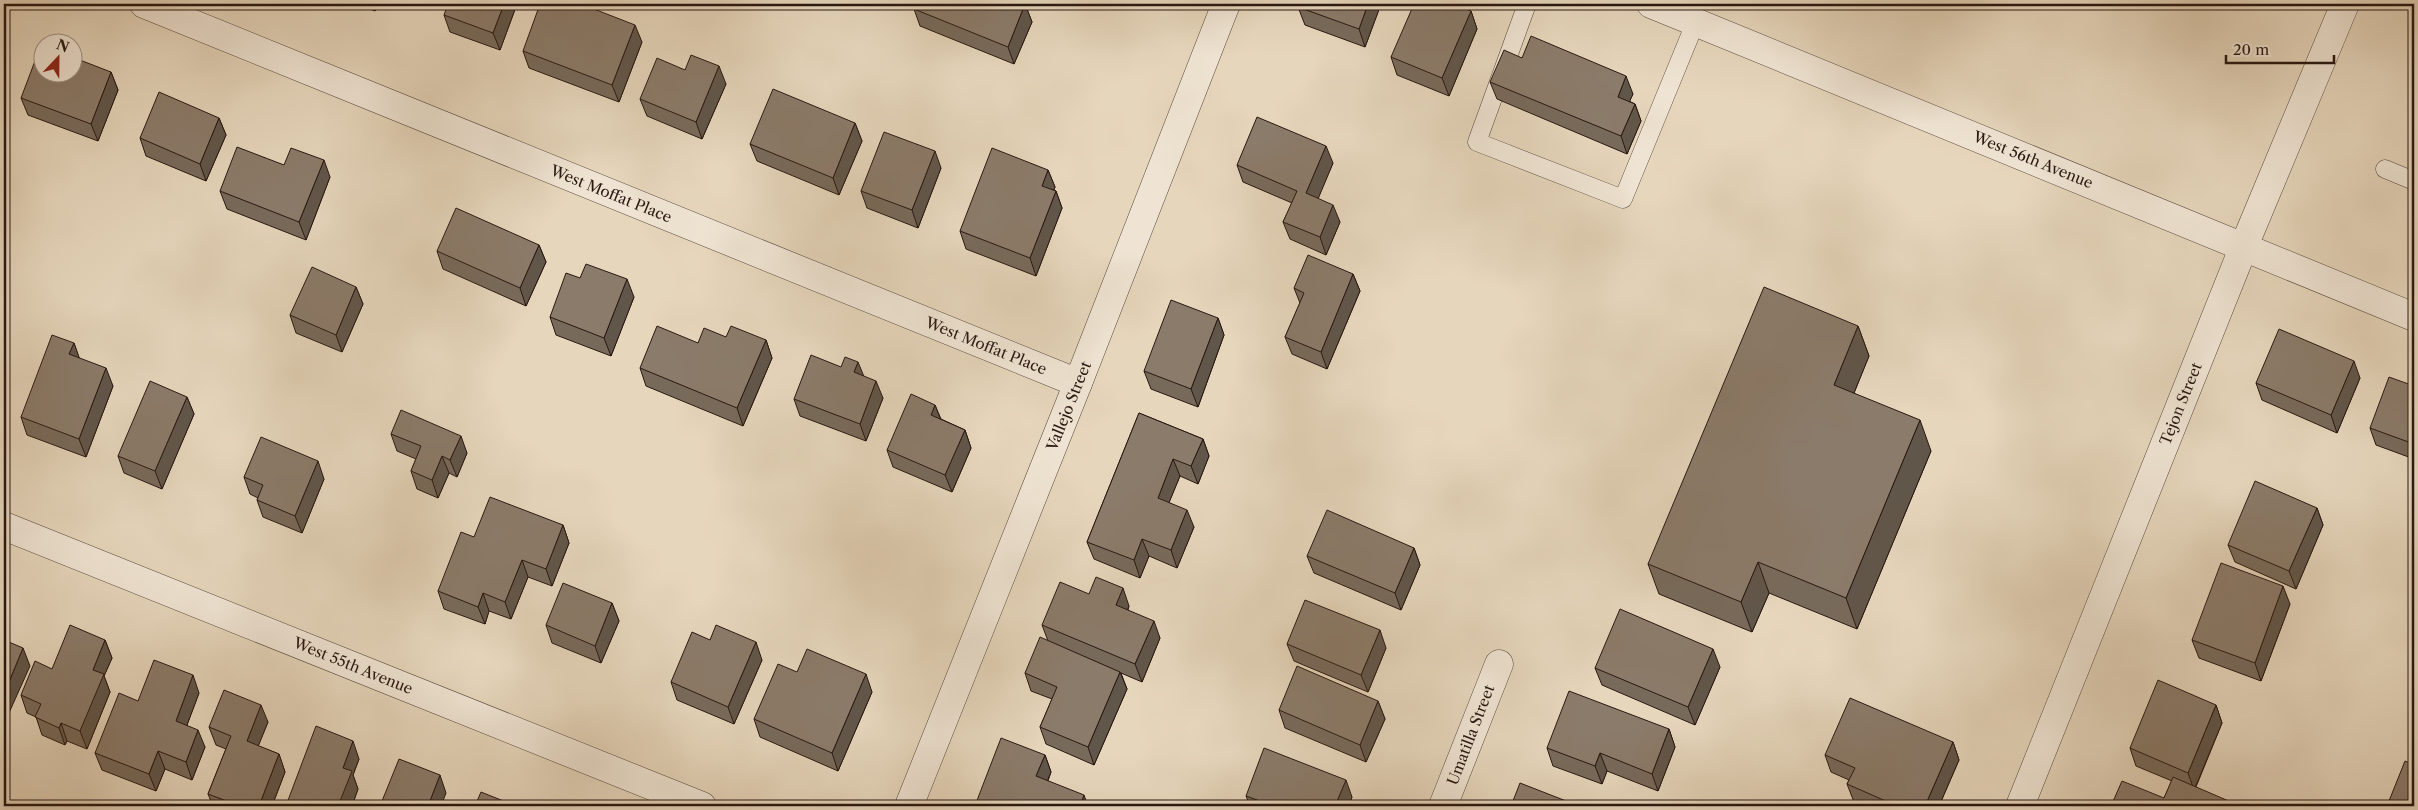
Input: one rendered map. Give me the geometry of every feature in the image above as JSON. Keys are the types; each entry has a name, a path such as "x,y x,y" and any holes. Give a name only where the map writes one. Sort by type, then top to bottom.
{"street":[{"name":"West Moffat Place","path":"144,4 1078,383"},
{"name":"Vallejo Street","path":"909,806 1078,383 1226,4"},
{"name":"West 56th Avenue","path":"1651,4 2414,317"},
{"name":"Tejon Street","path":"2020,806 2244,246 2345,4"},
{"name":"West 55th Avenue","path":"4,526 702,806"},
{"name":"Umatilla Street","path":"1443,806 1499,664"}],"lane":[{"path":"1527,4 1477,142 1623,199 1696,21"},
{"path":"2384,169 2414,181"}],"building":[{"path":"448,4 504,4 493,33 444,15"},
{"path":"540,4 581,4 635,25 612,85 523,51"},
{"path":"916,4 1025,4 1008,47 914,9"},
{"path":"1299,4 1368,4 1359,29 1298,7"},
{"path":"1414,4 1454,4 1471,11 1442,78 1391,57"},
{"path":"1531,36 1626,76 1618,97 1635,104 1621,136 1490,82 1504,50 1522,58"},
{"path":"691,55 719,66 696,122 640,99 657,58 685,70"},
{"path":"82,61 111,72 91,124 21,98 32,69 32,82 82,82"},
{"path":"773,89 855,123 833,178 750,144"},
{"path":"159,92 219,118 200,164 140,138"},
{"path":"1257,117 1326,146 1306,193 1333,205 1320,237 1283,222 1297,191 1237,165"},
{"path":"884,132 935,151 912,210 861,191"},
{"path":"237,147 284,165 291,148 324,160 299,222 220,191"},
{"path":"992,148 1048,170 1042,186 1056,191 1030,258 960,231"},
{"path":"456,208 539,245 520,288 437,251"},
{"path":"1308,255 1353,274 1321,352 1285,337 1304,293 1294,288"},
{"path":"586,264 627,279 604,338 550,317 566,273 580,278"},
{"path":"312,267 356,287 336,335 290,315"},
{"path":"1764,287 1858,326 1834,385 1920,420 1846,598 1758,562 1741,602 1648,564"},
{"path":"1171,300 1218,318 1191,389 1144,371"},
{"path":"657,326 698,343 704,328 726,337 731,326 766,340 737,408 640,368"},
{"path":"2279,329 2354,361 2331,415 2256,383"},
{"path":"52,335 74,343 69,354 106,368 79,439 21,417"},
{"path":"811,355 841,367 845,357 858,362 854,372 876,381 860,424 794,399"},
{"path":"2389,377 2414,386 2414,444 2370,428"},
{"path":"150,381 187,397 155,471 118,456"},
{"path":"911,394 935,405 931,415 965,430 945,475 887,450"},
{"path":"401,410 461,436 450,460 442,456 432,480 411,471 421,446 391,434"},
{"path":"1139,413 1203,439 1191,466 1173,459 1158,498 1187,510 1171,550 1142,539 1134,560 1087,542"},
{"path":"261,437 318,461 295,516 257,500 263,485 244,477"},
{"path":"2255,481 2317,508 2289,571 2228,545"},
{"path":"490,497 563,525 546,569 522,560 505,602 483,593 478,607 438,591 461,532 474,537"},
{"path":"1327,510 1414,548 1395,593 1307,556"},
{"path":"2221,563 2283,586 2255,663 2192,640"},
{"path":"1096,577 1123,588 1116,605 1154,621 1135,664 1042,625 1060,582 1089,594"},
{"path":"563,583 612,603 595,646 546,625"},
{"path":"1305,600 1380,630 1361,675 1287,644"},
{"path":"1620,609 1713,649 1688,707 1595,668"},
{"path":"70,625 105,640 93,670 104,674 80,731 61,723 59,728 35,717 41,704 21,695 35,661 52,669"},
{"path":"716,625 756,642 728,707 671,682 692,632 710,640"},
{"path":"1040,637 1120,672 1088,747 1040,727 1057,687 1025,673"},
{"path":"4,640 23,648 4,694"},
{"path":"807,649 866,674 832,753 754,719 778,664 797,672"},
{"path":"154,660 193,675 176,721 198,730 186,762 158,751 149,774 95,753 119,693 138,701"},
{"path":"1297,666 1378,701 1360,745 1279,710"},
{"path":"2158,680 2216,705 2188,773 2130,748"},
{"path":"224,690 261,705 247,741 279,754 259,806 240,806 208,794 231,736 209,727"},
{"path":"1569,691 1669,729 1652,774 1600,753 1595,766 1547,748"},
{"path":"1850,698 1953,742 1925,806 1897,806 1847,784 1855,768 1825,755"},
{"path":"316,726 353,741 343,768 352,771 338,806 297,806 287,803"},
{"path":"1001,738 1045,755 1036,776 1084,795 1080,806 985,806 976,803"},
{"path":"1264,748 1346,780 1335,806 1274,806 1246,796"},
{"path":"399,759 440,775 428,806 380,806"},
{"path":"2405,761 2414,765 2414,806 2387,806"},
{"path":"2173,777 2231,802 2230,806 2111,806 2122,781 2164,798"},
{"path":"1520,783 1579,806 1511,806"},
{"path":"481,792 511,804 510,806 475,806"}]}
